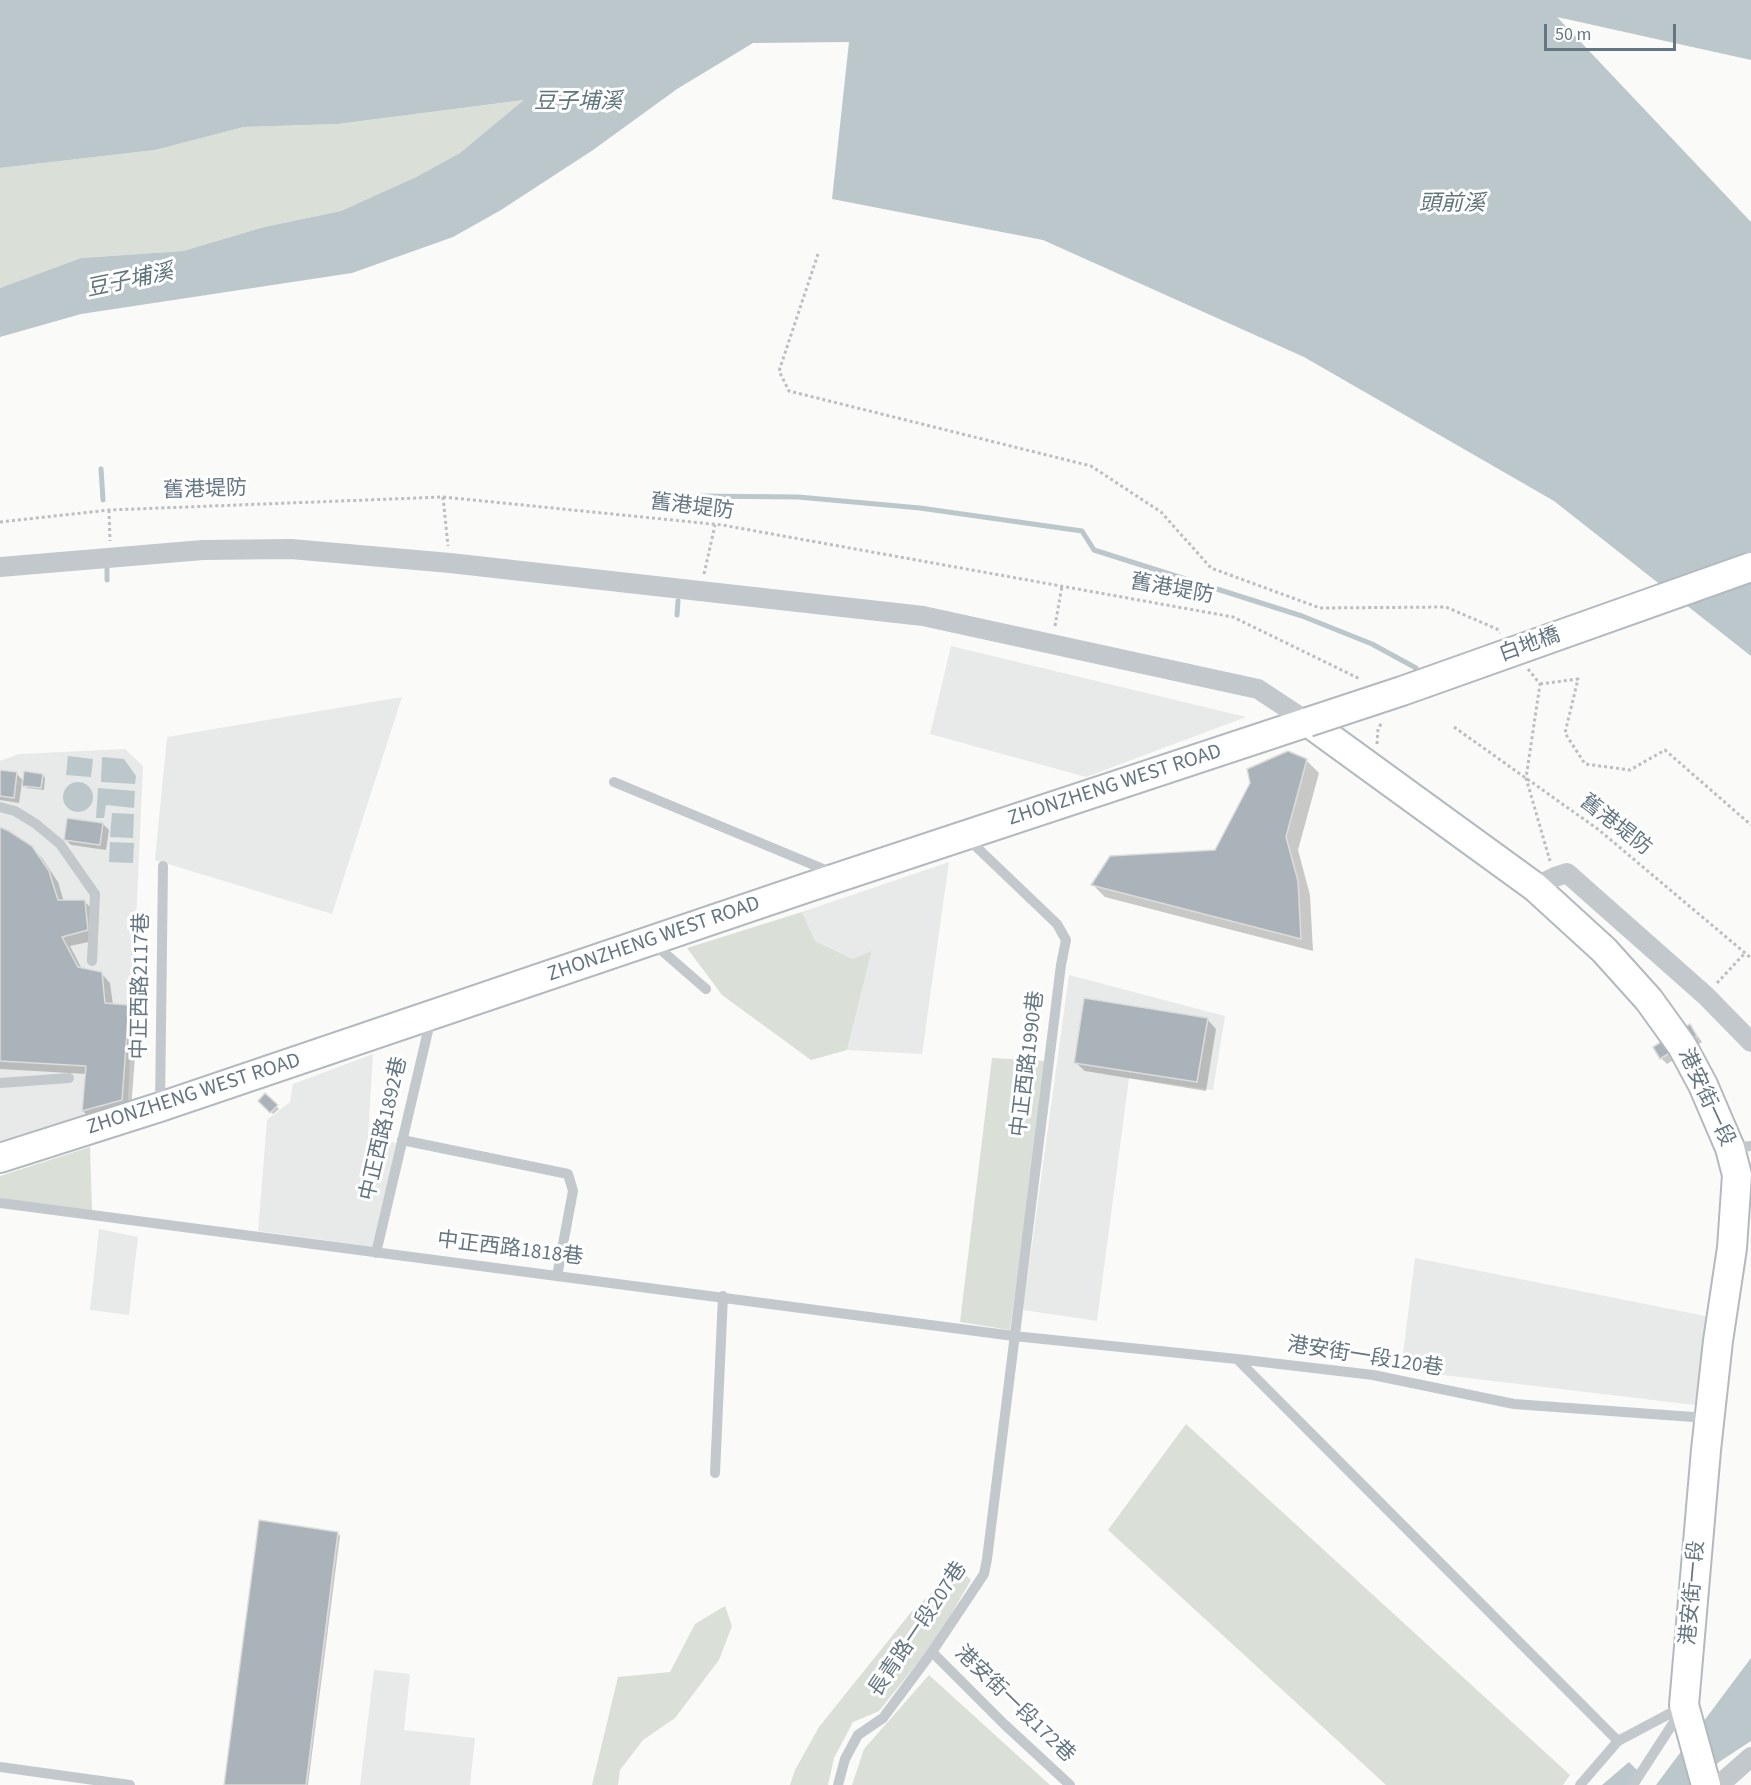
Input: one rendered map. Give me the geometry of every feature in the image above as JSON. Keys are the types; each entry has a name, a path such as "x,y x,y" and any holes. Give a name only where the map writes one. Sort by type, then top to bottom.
{"main road":[{"name":"白地橋","path":"1308,722 1751,567"},
{"name":"ZHONZHENG WEST ROAD","path":"0,1158 160,1107 842,876 1308,722"},
{"name":"港安街一段","path":"1308,722 1545,882 1649,1000 1682,1046 1740,1147 1732,1248 1718,1341 1710,1418 1684,1705 1706,1785"}],"street":[{"path":"0,567 203,550 291,549 450,562 923,616 1258,689 1308,722"},
{"path":"1545,882 1566,873 1706,996 1751,1042"},
{"path":"1719,1785 1751,1757"}],"lane":[{"path":"614,782 842,876"},
{"path":"0,807 15,811 36,824 60,844 95,894 92,961"},
{"name":"中正西路1990巷","path":"966,836 1057,924 1066,940 1014,1336"},
{"name":"中正西路2117巷","path":"160,1107 163,866"},
{"path":"651,941 706,989"},
{"name":"中正西路1892巷","path":"376,1253 432,1015"},
{"path":"0,1083 69,1078"},
{"path":"402,1140 568,1174 573,1191 557,1276"},
{"name":"中正西路1818巷","path":"0,1203 723,1296 1014,1336"},
{"path":"715,1473 723,1296"},
{"name":"港安街一段120巷","path":"1014,1336 1373,1375 1514,1404 1710,1418"},
{"name":"長青路一段207巷","path":"838,1785 844,1759 858,1735 884,1718 984,1574 1014,1336"},
{"path":"1237,1359 1618,1741"},
{"name":"港安街一段172巷","path":"932,1652 1004,1724 1070,1785"},
{"path":"1580,1785 1618,1741 1684,1705"},
{"path":"1633,1785 1684,1705"},
{"path":"0,1767 130,1785"}],"path":[{"path":"818,254 779,371 789,391 1091,466 1161,512 1211,568 1320,609 1446,606 1497,629 1504,638"},
{"path":"443,497 450,562"},
{"name":"舊港堤防","path":"0,522 109,510 443,497 715,525 1233,617 1359,679"},
{"path":"109,510 110,558"},
{"path":"700,590 715,525"},
{"path":"1052,643 1062,586"},
{"path":"1525,666 1540,684 1526,778 1545,882"},
{"path":"1540,684 1578,679 1565,733 1585,764 1630,770 1665,750 1751,825"},
{"name":"舊港堤防","path":"1454,727 1599,830 1751,958"},
{"path":"1706,996 1745,952"}],"shaded area":[{"path":"525,100 460,153 416,177 341,211 264,227 183,251 81,258 0,288 0,168 155,150 244,127 338,124"},
{"path":"951,646 1246,717 1086,777 930,734"},
{"path":"402,697 332,914 155,860 167,737"},
{"path":"125,749 143,766 128,1101 0,1148 0,761 19,754"},
{"path":"949,862 922,1054 847,1050 872,952 854,959 815,941 802,912"},
{"path":"802,912 815,941 853,959 872,951 847,1050 811,1060 722,995 687,948"},
{"path":"1069,975 1225,1016 1213,1090 1129,1078 1097,1321 1023,1310"},
{"path":"373,1054 368,1137 401,1144 382,1248 258,1231 267,1120 290,1102 293,1084"},
{"path":"992,1058 1047,1061 1010,1330 960,1322"},
{"path":"90,1147 92,1210 0,1202 0,1176"},
{"path":"99,1229 138,1237 129,1315 90,1310"},
{"path":"1415,1258 1710,1317 1695,1405 1401,1370"},
{"path":"1186,1424 1570,1775 1563,1785 1386,1785 1108,1530"},
{"path":"958,1568 971,1580 937,1639 879,1711 853,1722 834,1758 828,1785 790,1785 795,1770 819,1727 912,1611"},
{"path":"725,1606 732,1626 719,1660 675,1718 643,1740 620,1770 618,1785 592,1785 618,1677 670,1672 695,1624"},
{"path":"374,1670 410,1674 404,1730 475,1738 470,1785 360,1785"},
{"path":"929,1675 1050,1785 852,1785 864,1749"}],"water":[{"name":"頭前溪","path":"0,0 1751,0 1751,60 1557,17 1751,222 1751,656 1554,501 1304,357 1043,240 832,199 849,42 753,43 677,89 593,150 501,210 453,237 352,273 81,314 0,337 0,288 81,258 183,251 264,227 341,211 416,177 460,153 524,100 338,124 244,127 155,150 0,168"},
{"path":"68,756 93,759 91,777 66,775"},
{"path":"102,757 124,759 136,776 135,784 101,782"},
{"path":"78,782 89,786 93,797 89,808 78,812 67,808 63,797 67,786"},
{"path":"98,788 135,791 134,808 106,805 104,818 96,818"},
{"path":"112,813 134,814 133,838 110,837"},
{"path":"110,842 134,843 133,863 109,862"},
{"path":"1751,1658 1751,1741 1719,1762 1697,1785 1656,1785"},
{"path":"1629,1762 1640,1773 1632,1785 1602,1785"}],"building":[{"path":"1288,751 1307,759 1286,837 1298,881 1301,939 1091,885 1110,856 1215,850 1250,783 1247,769"},
{"path":"0,770 17,772 14,798 0,796"},
{"path":"24,771 43,774 41,788 22,786"},
{"path":"67,818 103,823 100,845 64,840"},
{"path":"0,827 32,846 49,871 58,900 85,900 88,930 62,937 78,967 102,972 105,1003 129,1005 122,1100 82,1111 86,1066 0,1061"},
{"path":"1084,998 1208,1018 1197,1082 1074,1063"},
{"path":"1690,1024 1697,1036 1660,1059 1653,1047"},
{"path":"265,1093 278,1105 270,1113 258,1101"},
{"path":"259,1520 338,1532 306,1785 224,1785"}],"waterway":[{"path":"101,469 103,500"},
{"path":"696,496 798,497 920,508 1082,531 1094,550 1302,616 1372,644 1416,668"},
{"path":"107,569 107,580"},
{"path":"677,615 678,601"}],"water label":[{"name":"豆子埔溪","path":"578,103"},
{"name":"豆子埔溪","path":"130,282"}]}
